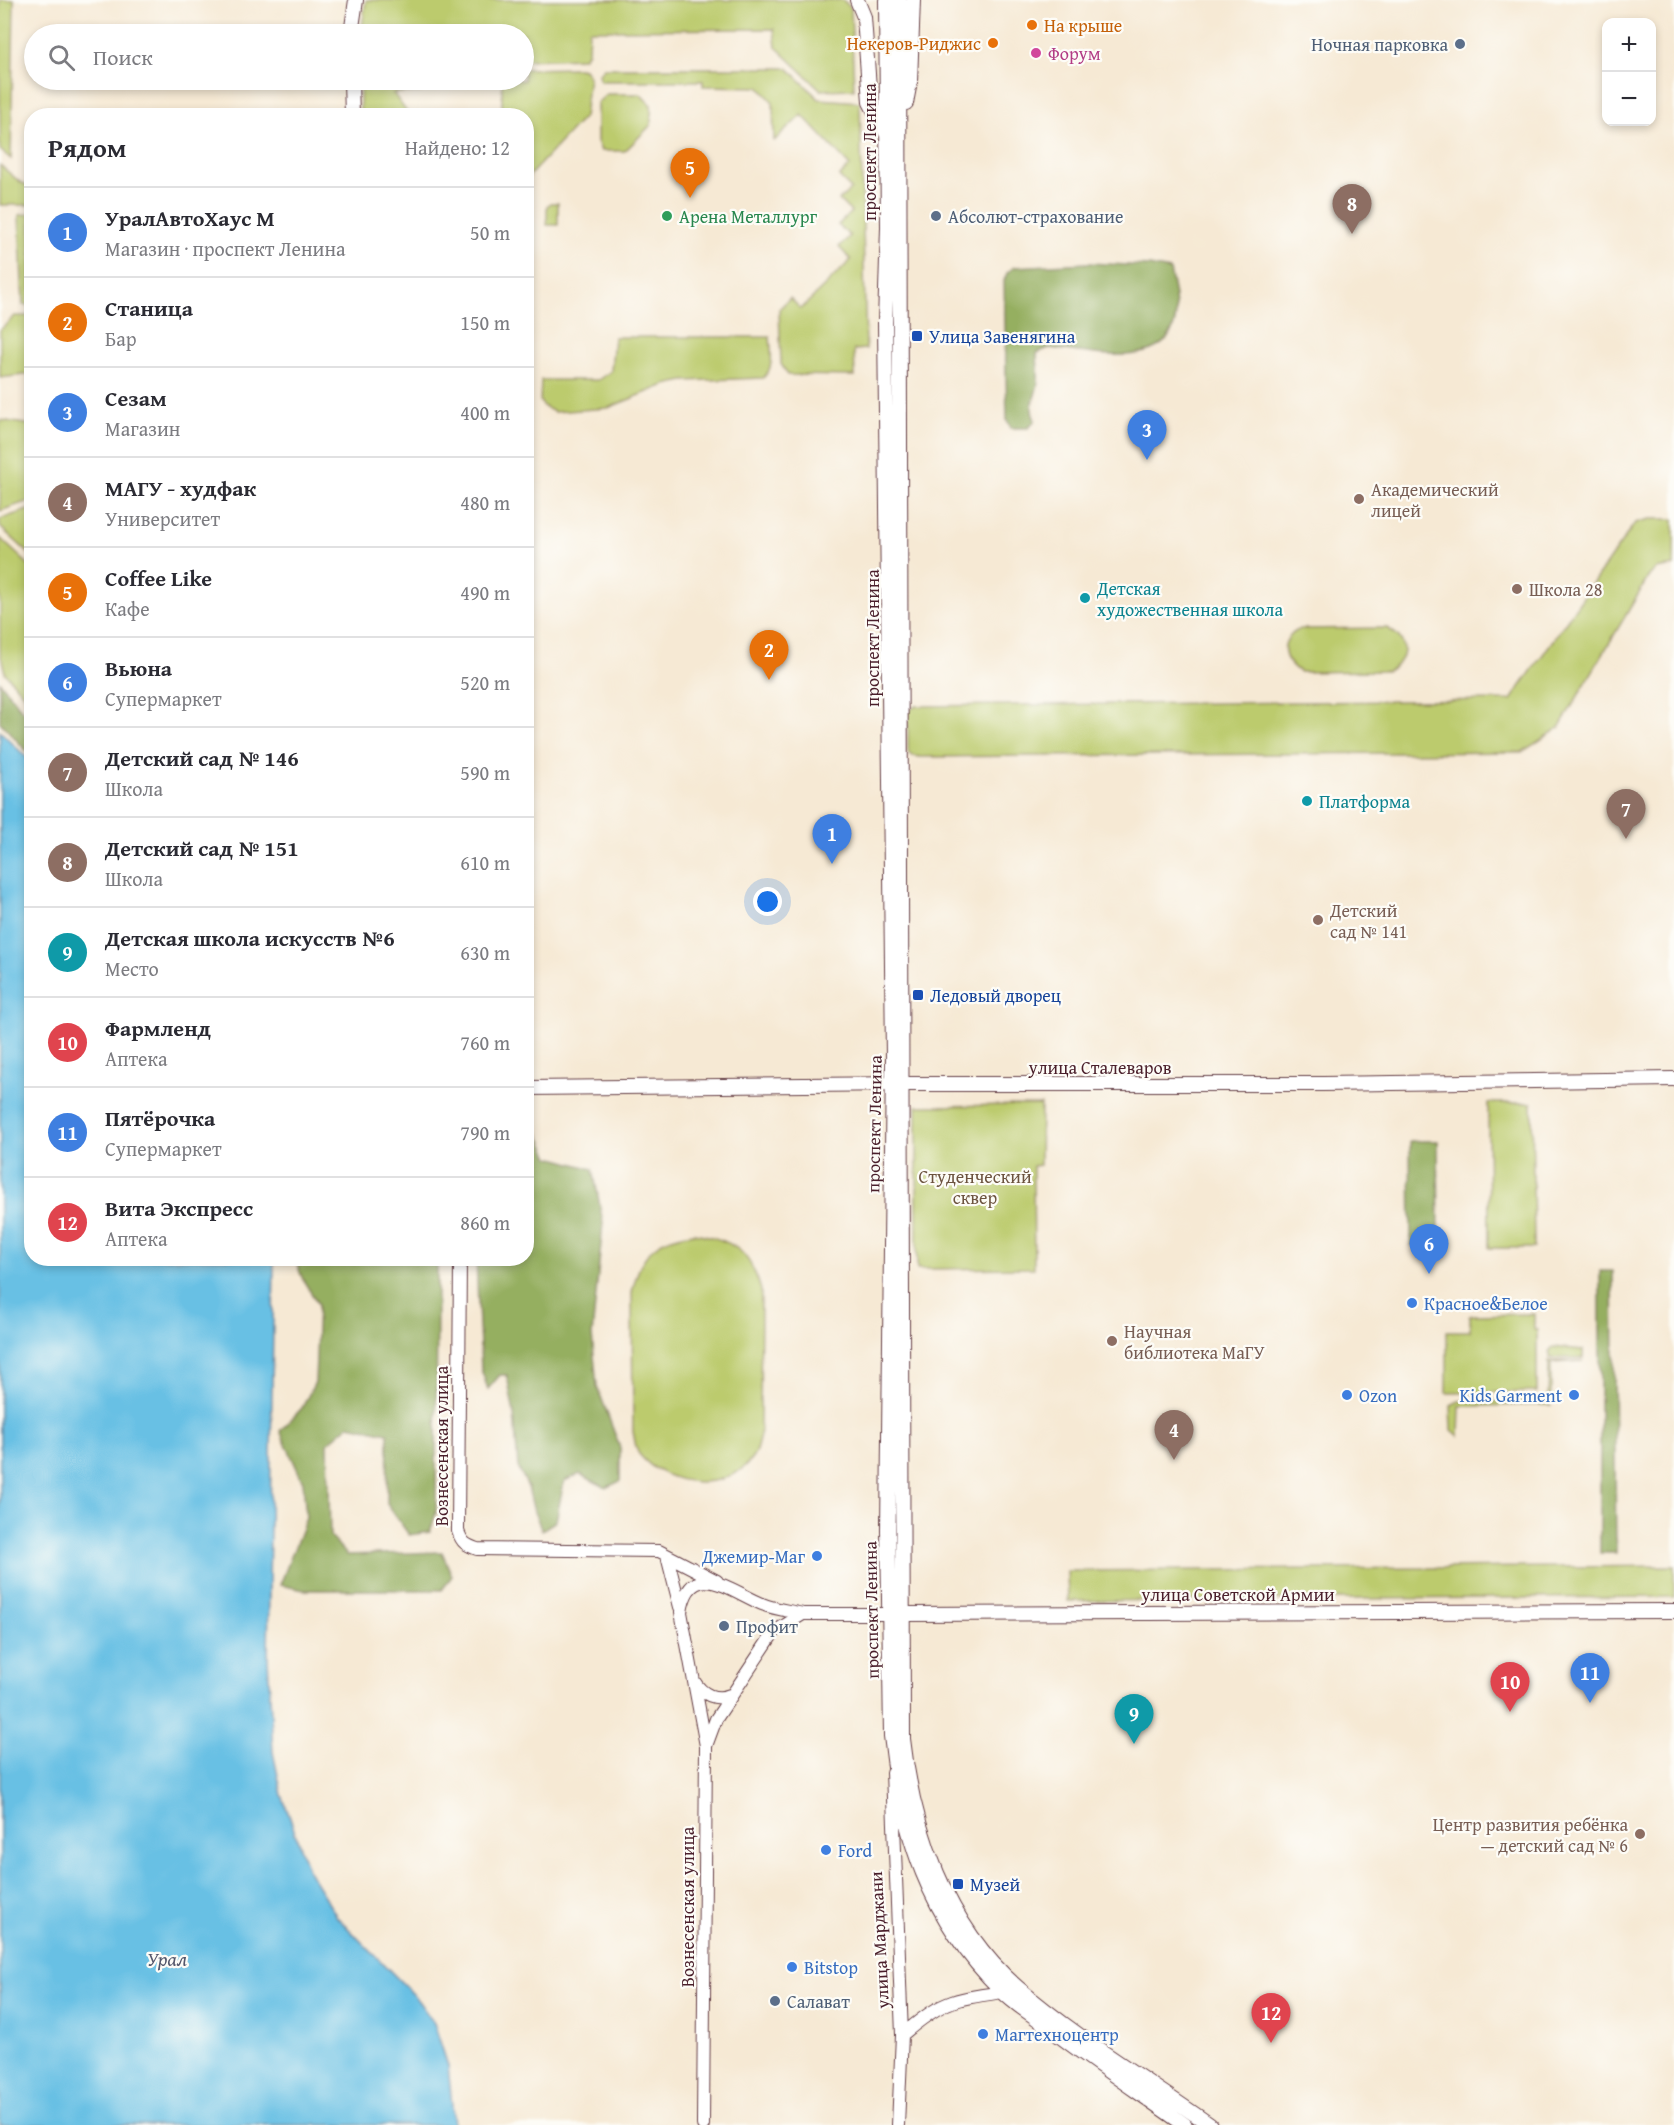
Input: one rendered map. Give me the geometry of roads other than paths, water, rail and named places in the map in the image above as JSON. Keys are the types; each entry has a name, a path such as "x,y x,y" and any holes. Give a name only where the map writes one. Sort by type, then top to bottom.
{"main road":[{"path":"352,24 356,0"},
{"path":"857,0 864,17 870,102 893,135"},
{"name":"проспект Ленина","path":"886,0 893,135 898,398 898,1085 904,1614 903,1739 916,1815 929,1856 973,1938 1016,1986 1066,2026 1210,2125"},
{"name":"проспект Ленина","path":"893,135 899,0"},
{"name":"проспект Ленина","path":"893,135 910,82 913,0"},
{"path":"351,90 352,108"},
{"name":"улица Сталеваров","path":"534,1089 1323,1084 1674,1079"},
{"name":"проспект Ленина","path":"898,1085 889,1613 891,1736 903,1818 936,1905 963,1945 1002,1992 1059,2036 1185,2125"},
{"name":"улица Советской Армии","path":"904,1614 1674,1611"}],"street":[{"name":"Вознесенская улица","path":"459,1266 458,1531 461,1540 465,1545 477,1549 663,1554"},
{"path":"663,1554 763,1604 770,1611 774,1632"},
{"path":"663,1554 681,1612 706,1746"},
{"path":"681,1612 687,1590 695,1583 721,1583"},
{"name":"улица Советской Армии","path":"763,1604 803,1614 904,1614"},
{"path":"693,1680 710,1696 716,1698 730,1695 774,1632 803,1614"},
{"name":"Вознесенская улица","path":"703,2125 706,1746 710,1731 730,1695"},
{"name":"улица Марджани","path":"891,1736 902,2036 898,2125"},
{"name":"улица Марджани","path":"902,2036 932,2010 951,2000 1002,1992"}],"water":[{"name":"Урал","path":"0,731 24,755 24,1266 274,1266 268,1659 273,1752 282,1795 308,1870 337,1917 414,1995 434,2023 448,2066 454,2125 0,2125"}],"place":[{"name":"На крыше","path":"1032,25"},
{"name":"Некеров-Риджис","path":"993,43"},
{"name":"Ночная парковка","path":"1460,44"},
{"name":"Форум","path":"1036,53"},
{"name":"Coffee Like","path":"690,198"},
{"name":"Арена Металлург","path":"667,216"},
{"name":"Абсолют-страхование","path":"936,216"},
{"name":"Детский сад № 151","path":"1352,234"},
{"name":"Улица Завенягина","path":"917,336"},
{"name":"Сезам","path":"1147,460"},
{"name":"Академический лицей","path":"1359,499"},
{"name":"Школа 28","path":"1517,589"},
{"name":"Детская художественная школа","path":"1085,598"},
{"name":"Станица","path":"769,680"},
{"name":"Платформа","path":"1307,801"},
{"name":"Детский сад № 146","path":"1626,839"},
{"name":"УралАвтоХаус М","path":"832,864"},
{"name":"Детский сад № 141","path":"1318,920"},
{"name":"Ледовый дворец","path":"918,995"},
{"name":"Вьюна","path":"1429,1274"},
{"name":"Красное&Белое","path":"1412,1303"},
{"name":"Научная библиотека МаГУ","path":"1112,1341"},
{"name":"Ozon","path":"1347,1395"},
{"name":"Kids Garment","path":"1574,1395"},
{"name":"МАГУ - худфак","path":"1174,1460"},
{"name":"Джемир-Маг","path":"817,1556"},
{"name":"Профит","path":"724,1626"},
{"name":"Пятёрочка","path":"1590,1703"},
{"name":"Фармленд","path":"1510,1712"},
{"name":"Детская школа искусств №6","path":"1134,1744"},
{"name":"Центр развития ребёнка — детский сад № 6","path":"1640,1834"},
{"name":"Ford","path":"826,1850"},
{"name":"Музей","path":"958,1884"},
{"name":"Bitstop","path":"792,1967"},
{"name":"Салават","path":"775,2001"},
{"name":"Магтехноцентр","path":"983,2034"},
{"name":"Вита Экспресс","path":"1271,2043"}],"park label":[{"name":"Студенческий сквер","path":"975,1186"}]}
